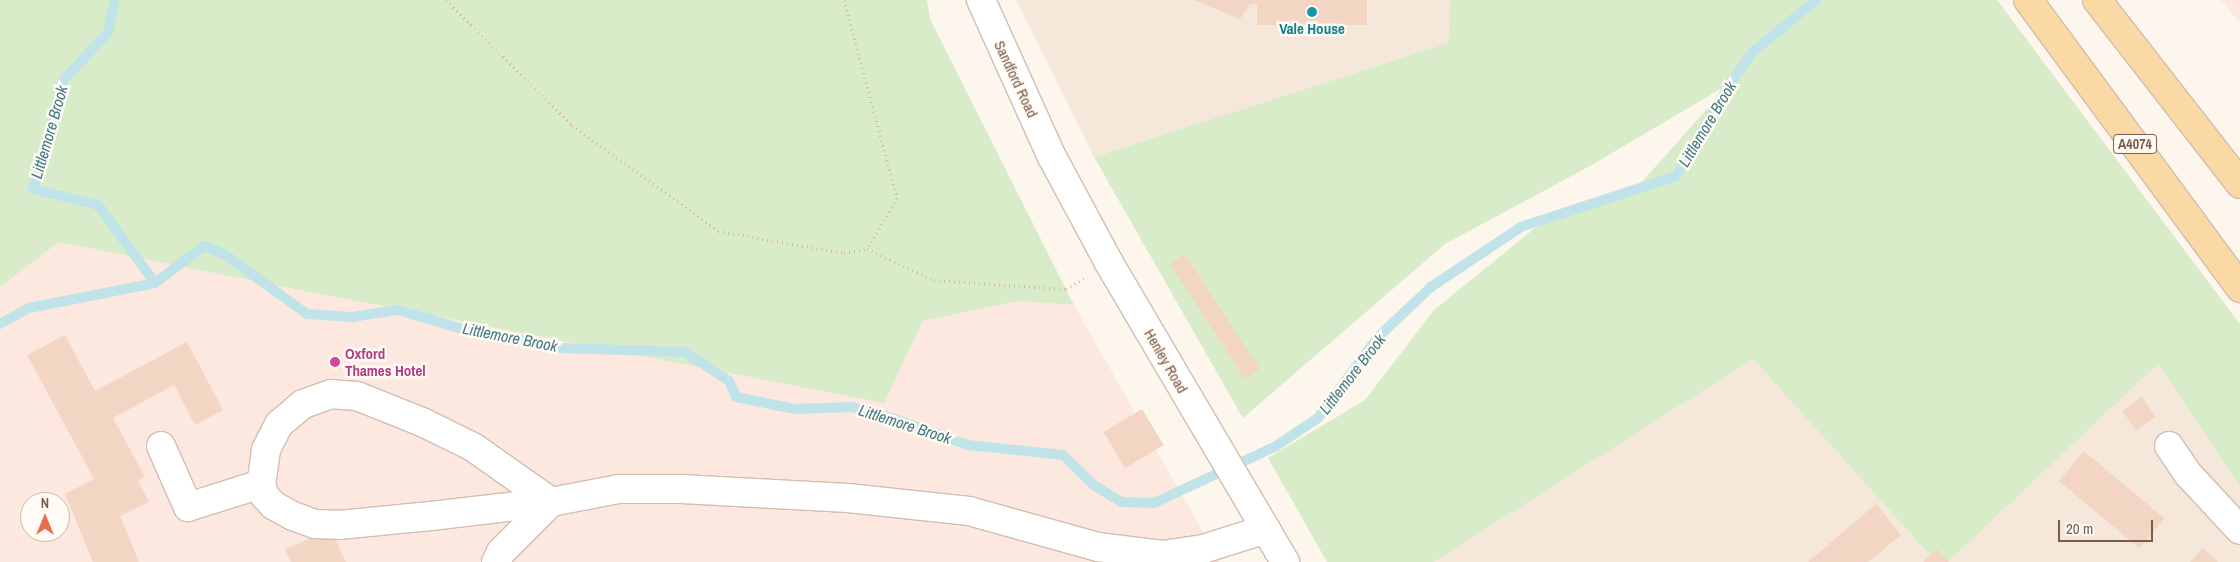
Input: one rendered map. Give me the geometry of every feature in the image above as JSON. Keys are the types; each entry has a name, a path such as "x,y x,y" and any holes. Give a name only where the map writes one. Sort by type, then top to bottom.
{"main road":[{"name":"A4074","path":"2028,0 2240,288"},
{"path":"2097,0 2240,184"}],"street":[{"name":"Sandford Road","path":"980,0 1052,157"},
{"name":"Henley Road","path":"1052,157 1109,263 1285,562"},
{"path":"551,502 473,447 422,422 357,396 331,394 303,404 279,424 266,450 262,484 265,496 273,505 293,516 315,524 339,525 382,522 551,502 619,489 682,489 848,498 969,510 1098,547 1163,555 1204,549 1266,529"},
{"path":"161,446 188,507 262,484"},
{"path":"2169,446 2188,474 2240,530"},
{"path":"496,562 502,552 551,502"}],"path":[{"path":"446,0 572,125 718,232 844,253 867,250 934,280 1066,289 1109,263"},
{"path":"844,0 898,198 867,250"}],"shaded area":[{"path":"1016,0 1450,0 1448,43 1094,157"},
{"path":"2221,0 2240,0 2240,23"},
{"name":"Oxford Thames Hotel","path":"59,242 884,403 923,321 1018,301 1074,305 1220,562 0,562 0,287"},
{"path":"1753,359 1936,562 1434,562"},
{"path":"2158,364 2240,487 2240,562 1948,562"}],"green space":[{"path":"0,0 927,0 930,19 1074,305 1018,301 923,321 884,403 59,242 0,287"},
{"path":"1450,0 1997,0 2240,324 2240,487 2158,364 1948,562 1936,562 1753,359 1434,562 1327,562 1268,458 1365,400 1434,310 1535,228 1641,183 1729,84 1590,166 1445,244 1243,418 1094,157 1448,43"}],"building":[{"name":"Vale House","path":"1194,0 1367,0 1367,25 1257,25 1257,4 1250,4 1240,19"},
{"path":"1185,254 1260,369 1245,379 1170,264"},
{"path":"65,335 95,391 187,342 223,410 195,425 174,385 113,418 145,477 138,481 149,502 120,516 139,562 93,562 70,506 69,492 94,479 27,355"},
{"path":"2142,397 2156,417 2136,430 2122,411"},
{"path":"1142,409 1164,445 1125,468 1103,432"},
{"path":"2084,451 2164,518 2139,548 2059,481"},
{"path":"1876,504 1901,535 1868,562 1808,562"},
{"path":"331,529 346,562 291,562 285,549"},
{"path":"2203,548 2218,562 2190,562"},
{"path":"1937,549 1949,562 1923,562"}],"waterway":[{"name":"Littlemore Brook","path":"115,0 108,33 64,79 33,189 98,205 155,283 204,246 224,254 307,314 352,317 398,310 469,331 561,348 685,352 729,381 736,397 795,409 852,407 895,419 968,445 1063,455 1095,486 1122,502 1154,503 1276,446 1318,418 1378,337 1431,287 1521,227 1676,176 1731,82 1753,52 1816,0"},
{"path":"0,324 29,308 155,283"}],"place":[{"name":"Vale House","path":"1312,12"},
{"name":"Oxford Thames Hotel","path":"335,362"}]}
